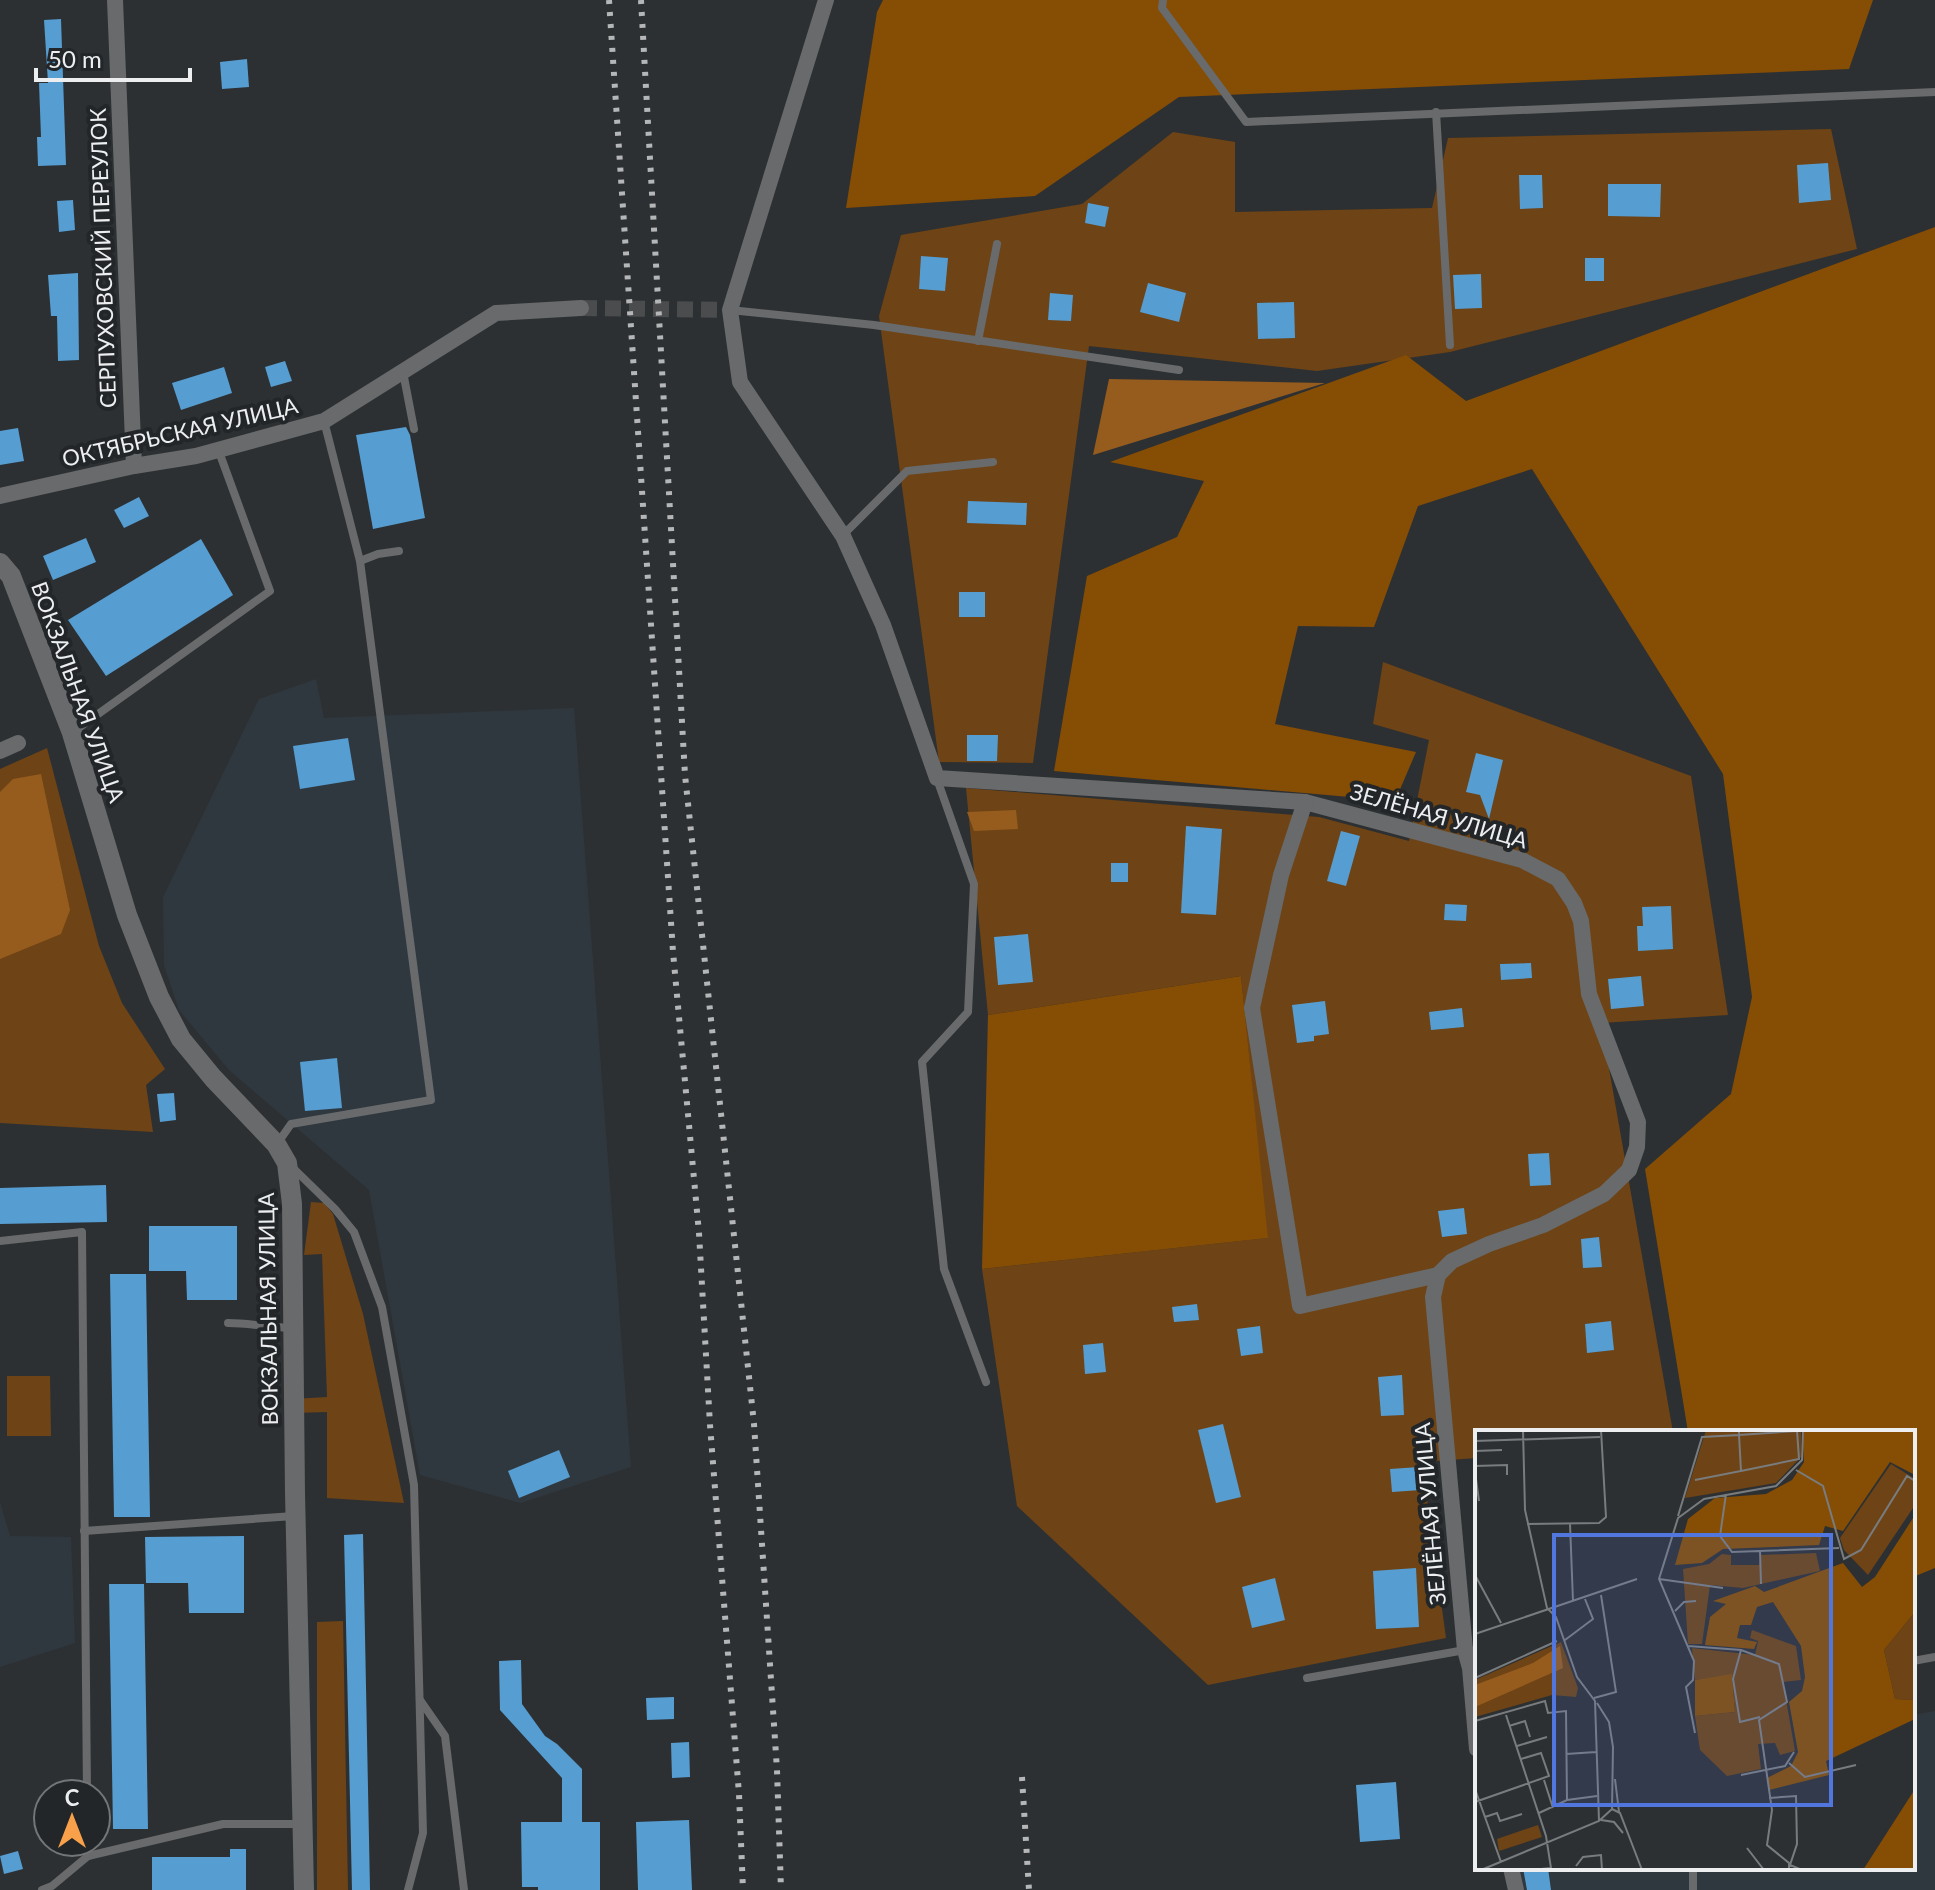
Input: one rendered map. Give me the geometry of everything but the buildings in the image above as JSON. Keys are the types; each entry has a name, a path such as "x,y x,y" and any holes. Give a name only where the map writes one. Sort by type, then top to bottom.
{"street":[{"name":"СЕРПУХОВСКИЙ ПЕРЕУЛОК","path":"115,0 134,466"},
{"path":"826,0 730,310 740,382 843,536 883,625 937,778"},
{"name":"ОКТЯБРЬСКАЯ УЛИЦА","path":"0,496 218,449 324,421 496,313 581,308"},
{"name":"ВОКЗАЛЬНАЯ УЛИЦА","path":"0,563 11,576 72,733 127,915 159,997 181,1039 276,1144 287,1163 292,1204 295,1516 304,1890"},
{"path":"0,751 18,743"},
{"name":"ЗЕЛЁНАЯ УЛИЦА","path":"937,778 1305,802 1522,860 1558,879 1574,903 1581,921 1589,994 1638,1122 1637,1147 1629,1170 1604,1194 1543,1225 1452,1261 1438,1275 1433,1297 1471,1651 1475,1726"},
{"name":"ЗЕЛЁНАЯ УЛИЦА","path":"1305,802 1281,875 1252,1008 1300,1306 1438,1275"},
{"path":"1511,1870 1516,1890"}],"lane":[{"path":"1163,0 1162,8 1246,122 1935,92"},
{"path":"1436,112 1450,345"},
{"path":"978,341 997,244"},
{"path":"730,310 874,325 1179,370"},
{"path":"403,371 414,429"},
{"path":"276,1144 291,1124 431,1100 360,561 324,421"},
{"path":"72,733 270,591 218,449"},
{"path":"843,536 907,471 993,462"},
{"path":"360,561 399,551"},
{"path":"937,778 974,884 968,1012 922,1062 944,1269 986,1382"},
{"path":"287,1163 354,1232 382,1307 414,1485 423,1833 408,1890"},
{"path":"0,1241 82,1232 87,1778"},
{"path":"228,1323 254,1322 274,1328 293,1328"},
{"path":"84,1531 295,1516"},
{"path":"1307,1678 1471,1651"},
{"path":"1915,1661 1935,1657"},
{"path":"419,1699 445,1736 464,1890"},
{"path":"112,1850 223,1824 302,1824"},
{"path":"42,1890 52,1886 86,1858"}],"shaded area":[{"path":"883,0 1873,0 1849,69 1179,97 1035,196 846,208 877,12"},
{"path":"1831,129 1857,249 1450,352 1317,371 1089,346 1033,763 939,762 879,316 901,235 1082,204 1173,132 1235,142 1235,212 1432,208 1448,138"},
{"path":"1935,227 1935,1568 1915,1576 1915,1430 1688,1430 1645,1169 1731,1094 1752,997 1723,774 1532,469 1418,506 1374,627 1298,626 1275,724 1416,752 1395,801 1054,771 1087,576 1177,537 1204,481 1110,462 1406,355 1466,401"},
{"path":"1109,379 1325,383 1093,455"},
{"path":"1383,662 1691,776 1728,1015 1601,1023 1673,1430 1475,1430 1475,1458 1422,1462 1446,1638 1208,1685 1017,1506 982,1269 1267,1238 1241,976 988,1015 966,788 1319,817 1409,841 1429,740 1373,724"},
{"path":"316,679 324,718 574,708 631,1467 521,1503 420,1475 369,1190 229,1070 179,1010 164,965 163,897 259,699"},
{"path":"47,748 99,946 122,1003 165,1069 146,1085 153,1132 0,1123 0,769"},
{"path":"41,774 70,910 61,934 0,959 0,792 13,779"},
{"path":"1016,810 1018,829 974,831 967,812"},
{"path":"1241,976 1268,1238 982,1269 988,1015"},
{"path":"311,1202 324,1203 333,1214 363,1314 404,1503 327,1498 327,1412 294,1413 293,1399 327,1397 322,1254 304,1255"},
{"path":"7,1376 50,1376 51,1436 7,1436"},
{"path":"0,1502 10,1536 71,1537 75,1643 0,1667"},
{"path":"343,1621 348,1890 317,1890 317,1622"},
{"path":"1935,1711 1935,1890 1521,1890 1516,1870 1915,1870 1915,1715"}],"tunnel":[{"path":"581,308 730,310"}],"railway":[{"path":"609,0 673,952 699,1233 710,1425 739,1794 743,1890"},
{"path":"641,0 685,775 754,1424 777,1770 781,1890"},
{"path":"1022,1777 1029,1890"}]}
